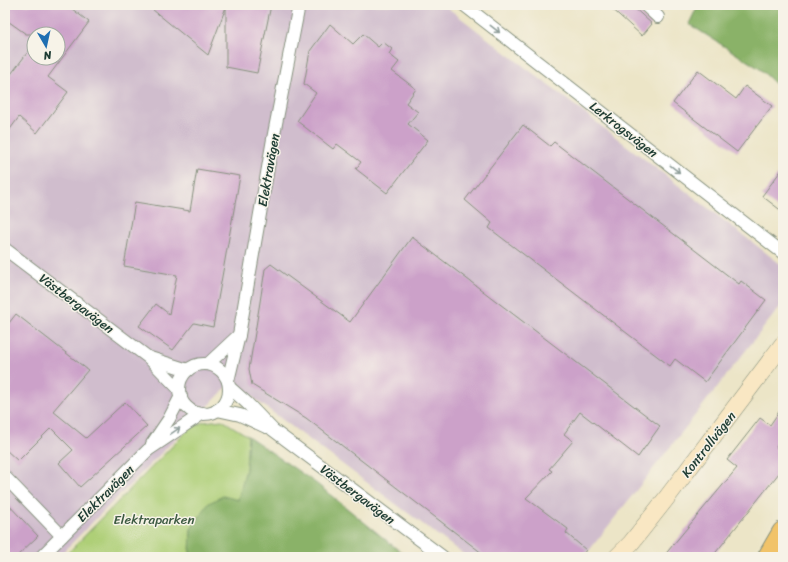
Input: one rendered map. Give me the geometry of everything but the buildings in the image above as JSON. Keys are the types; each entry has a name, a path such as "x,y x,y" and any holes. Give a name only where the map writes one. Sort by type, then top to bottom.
{"highway":[{"path":"769,557 783,533"}],"street":[{"name":"Elektravägen","path":"228,384 239,335 273,139 299,5"},
{"name":"Lerkrogsvägen","path":"464,5 783,253"},
{"path":"645,5 658,17"},
{"name":"Västbergavägen","path":"5,249 149,358 180,392"},
{"path":"208,364 239,335"},
{"name":"Kontrollvägen","path":"617,557 626,550 726,422 783,344"},
{"name":"Västbergavägen","path":"149,358 188,370"},
{"path":"208,364 220,370 228,384 226,400 217,410 202,413 189,408 180,392 183,375 188,370 194,366 208,364"},
{"name":"Västbergavägen","path":"228,384 273,430 443,557"},
{"name":"Elektravägen","path":"148,450 169,419 180,392"},
{"name":"Västbergavägen","path":"217,410 240,414 273,430"},
{"name":"Elektravägen","path":"41,557 148,450 202,413"},
{"path":"5,477 62,536"}],"shaded area":[{"path":"5,5 444,5 783,266 783,303 584,557 467,557 232,382 58,557 5,557"}],"green space":[{"path":"698,5 783,5 783,91 760,69 689,24"},
{"name":"Elektraparken","path":"222,420 248,436 246,469 238,500 191,529 190,557 64,557 189,429 203,422"},
{"path":"248,436 317,484 407,557 190,557 191,529 209,503 223,496 238,500 246,469"}]}
